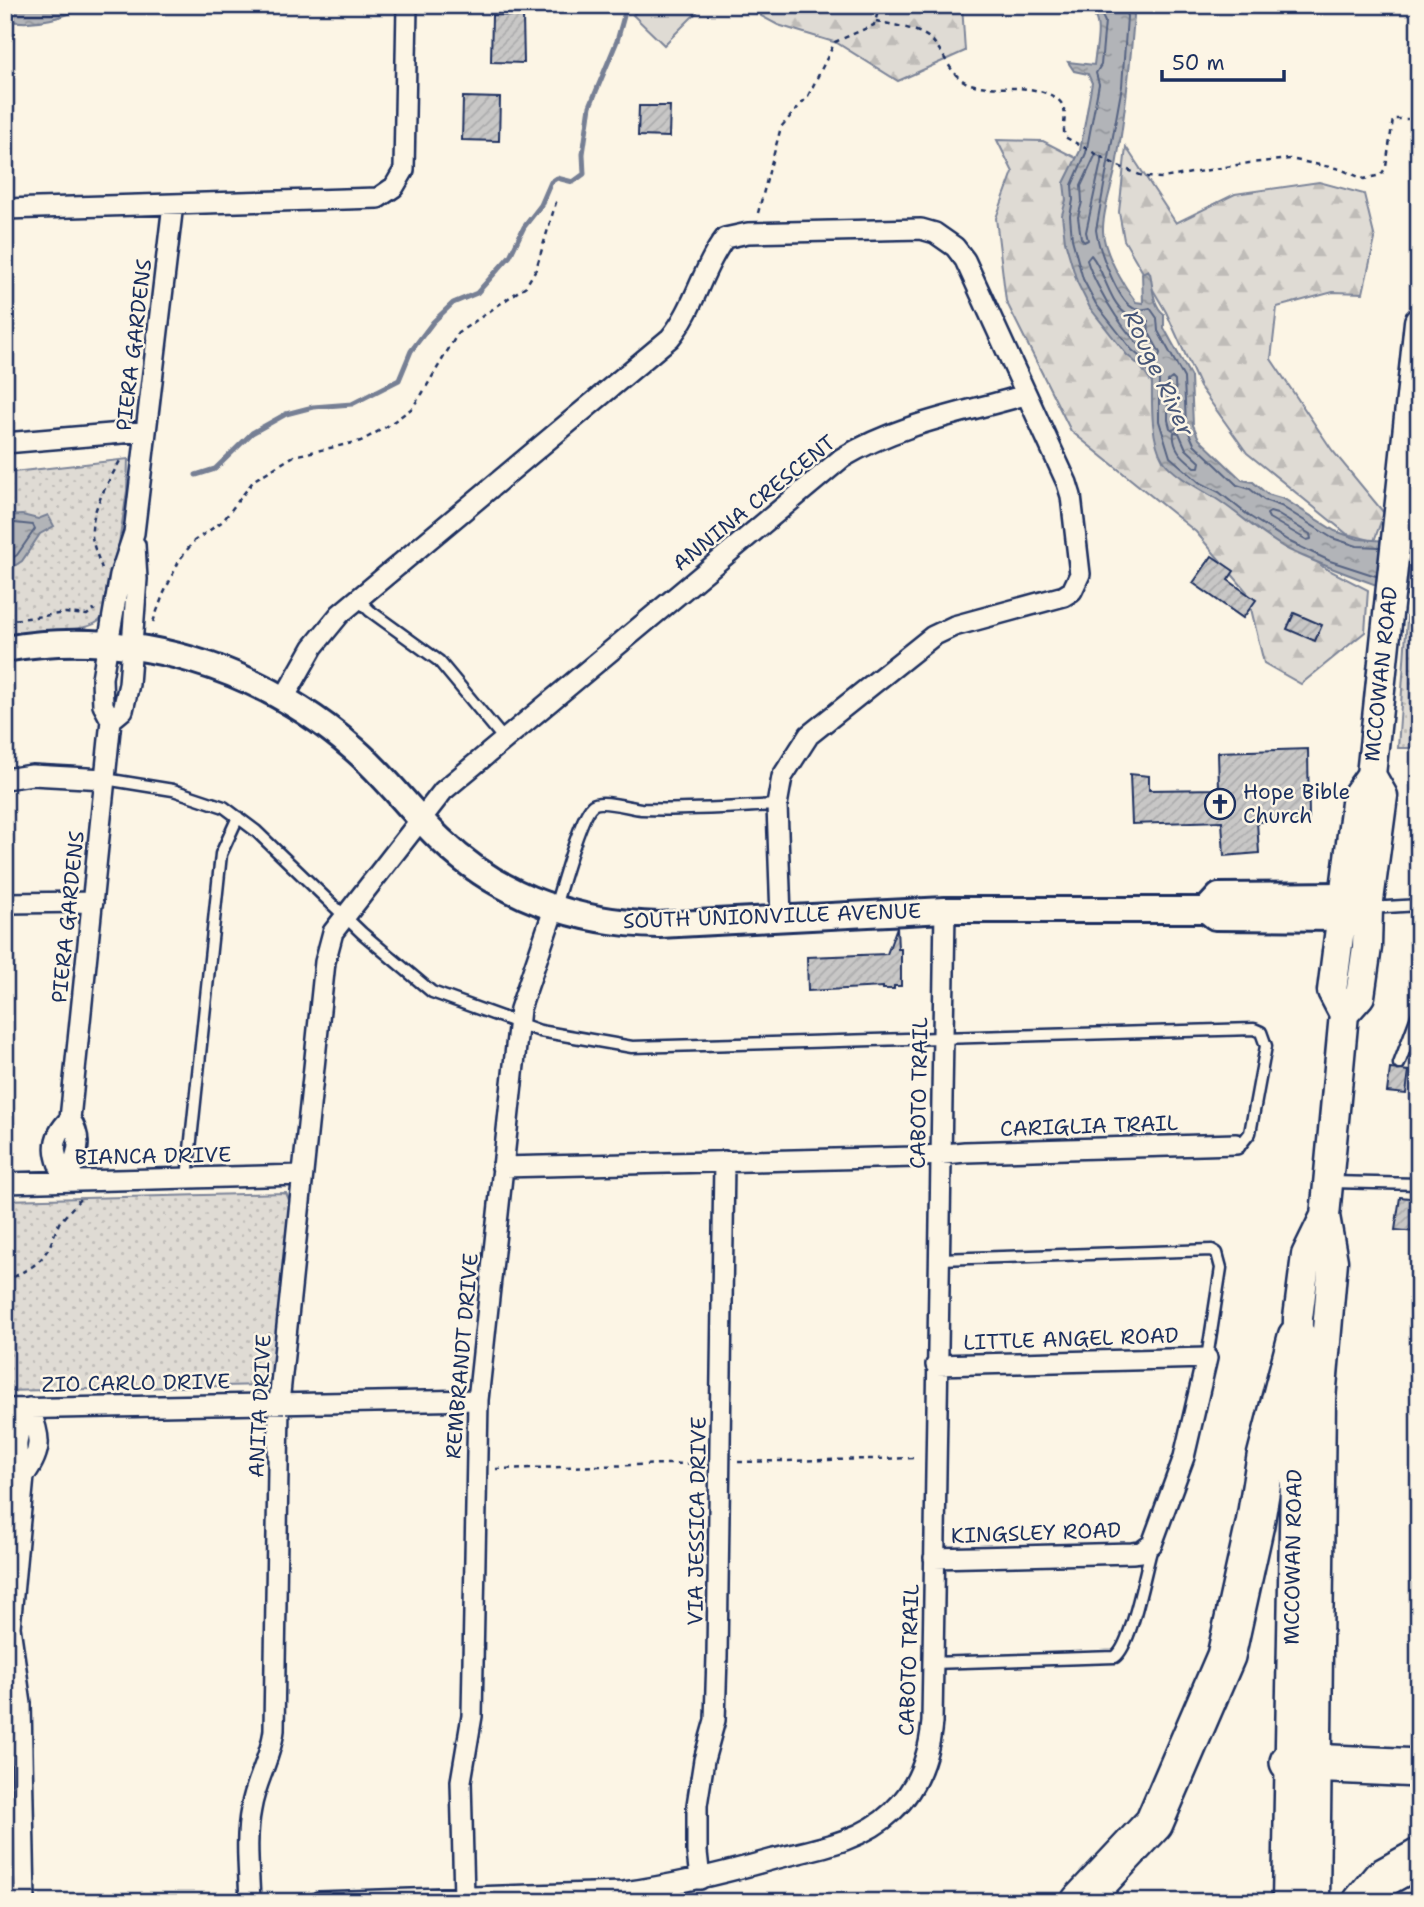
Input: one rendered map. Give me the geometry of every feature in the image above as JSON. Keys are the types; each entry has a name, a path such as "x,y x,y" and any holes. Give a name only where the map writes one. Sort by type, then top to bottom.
{"highway":[{"path":"1080,1902 1154,1823 1226,1656 1255,1524 1266,1457 1297,1337"},
{"path":"1303,1762 1419,1768"},
{"path":"1363,1902 1381,1879 1419,1858"}],"main road":[{"name":"MCCOWAN ROAD","path":"1287,1902 1303,1762 1321,1399 1333,1261 1325,1216 1327,1182 1344,1014 1360,996 1367,947 1351,907 1357,795 1371,775 1419,322"},
{"name":"MCCOWAN ROAD","path":"1315,1902 1303,1762 1297,1337 1306,1255 1325,1216"}],"street":[{"path":"5,209 378,198 394,187 404,170 407,5"},
{"name":"PIERA GARDENS","path":"66,1181 76,1157 78,1132 70,1119 111,720 103,705 102,678 120,645 138,579 134,533 173,204"},
{"path":"284,698 313,647 357,598 670,338 690,309 725,238 730,235 903,229 935,233 946,240 965,260 1025,395 1063,470 1071,496 1080,565 1077,582 1072,591 1064,596 954,626 933,636 809,736 782,776 777,805 781,917"},
{"name":"ANNINA CRESCENT","path":"345,916 443,790 842,458 866,444 900,430 1025,395"},
{"path":"5,443 146,432"},
{"name":"SOUTH UNIONVILLE AVENUE","path":"5,649 37,644 120,645 217,668 284,698 325,725 363,756 450,849 478,869 496,881 554,909 614,923 688,924 945,910 1206,910 1219,895 1351,907"},
{"name":"PIERA GARDENS","path":"111,720 123,710 129,684 120,645"},
{"path":"5,779 32,775 105,779"},
{"path":"5,903 93,902"},
{"name":"REMBRANDT DRIVE","path":"464,1897 461,1781 472,1716 478,1400 522,998 554,909"},
{"name":"CABOTO TRAIL","path":"319,1902 624,1892 700,1879 844,1840 864,1832 892,1812 911,1789 920,1773 929,1746 945,910"},
{"name":"ANITA DRIVE","path":"250,1902 248,1825 274,1730 279,1403 325,962 333,932 345,916"},
{"name":"CARIGLIA TRAIL","path":"502,1167 1236,1144"},
{"name":"VIA JESSICA DRIVE","path":"700,1879 696,1852 697,1805 704,1760 715,1720 717,1669 724,1161"},
{"name":"BIANCA DRIVE","path":"5,1183 302,1175"},
{"name":"LITTLE ANGEL ROAD","path":"936,1365 1207,1358"},
{"name":"KINGSLEY ROAD","path":"934,1558 1132,1553 1141,1552 1152,1544 1184,1457 1207,1358"},
{"name":"ZIO CARLO DRIVE","path":"5,1409 478,1400"},
{"path":"25,1902 21,1704 8,1616 24,1476 36,1460 40,1433 29,1408"}],"lane":[{"path":"357,598 369,611 439,661 503,738"},
{"path":"105,779 173,790 224,807 256,831 345,916 432,992 540,1031 621,1047 942,1037"},
{"path":"554,909 583,820 593,805 599,802 630,808 666,809 777,805"},
{"path":"187,1178 221,854 239,817"},
{"path":"1351,907 1419,905"},
{"path":"1399,1064 1415,1034 1419,1012"},
{"name":"CARIGLIA TRAIL","path":"942,1037 1254,1030 1261,1032 1266,1046 1250,1133 1242,1143 1236,1144"},
{"path":"1327,1182 1419,1184"},
{"path":"939,1259 1212,1250 1220,1259 1220,1268 1207,1358"},
{"path":"932,1663 1115,1657 1121,1653 1128,1637 1152,1544"}],"path":[{"path":"758,213 781,127 808,96 835,43 874,25 880,5"},
{"path":"876,21 923,33 943,55 956,77 971,84 1045,93 1057,99 1063,107 1065,137 1116,165 1145,177 1163,178 1249,163 1290,159 1340,169 1364,179 1381,175 1386,167 1394,119 1408,119"},
{"path":"153,622 180,559 194,541 223,521 254,480 295,456 361,440 386,427 411,409 458,333 526,286 536,269 557,199"},
{"path":"103,572 92,537 93,523 103,492 122,457"},
{"path":"5,621 65,613 87,615 96,608"},
{"path":"5,1282 41,1259 49,1248 59,1223 83,1196"}],"green space":[{"path":"643,5 704,5 664,45 633,15"},
{"path":"761,5 962,5 965,51 898,81 837,43 778,25 761,16"},
{"path":"997,140 1043,141 1084,162 1071,212 1134,357 1161,397 1265,513 1323,567 1368,590 1365,632 1301,684 1264,663 1247,592 1196,532 1071,431 1006,301 996,218 1013,172"},
{"path":"1126,147 1176,223 1235,194 1319,182 1364,194 1375,239 1363,293 1333,292 1277,307 1271,359 1332,450 1384,513 1374,541 1347,534 1247,453 1200,387 1166,312 1124,240 1119,212"},
{"path":"128,459 127,491 110,602 102,617 99,621 81,628 5,635 5,473"},
{"path":"1419,504 1419,748 1398,748 1407,618"},
{"path":"286,1193 290,1202 269,1385 5,1391 5,1200"}],"water":[{"path":"5,5 93,5 39,21 17,22 5,20"},
{"name":"Rouge River","path":"1080,5 1132,5 1134,16 1127,91 1116,166 1104,214 1104,238 1115,267 1136,302 1143,303 1142,273 1148,270 1150,273 1155,300 1164,314 1164,328 1191,377 1193,425 1199,439 1242,480 1253,482 1267,494 1284,499 1335,531 1358,539 1419,543 1419,601 1289,550 1180,476 1163,460 1154,431 1152,376 1127,355 1090,308 1077,282 1065,241 1062,215 1066,200 1064,183 1080,151 1092,83 1088,74 1074,71 1068,62 1094,65 1098,38 1094,15"},
{"path":"22,515 38,519 48,515 54,526 40,534 22,561 5,572 5,516"}],"building":[{"path":"492,15 523,16 524,63 491,62"},
{"path":"463,97 500,98 499,141 462,140"},
{"path":"639,106 670,106 669,137 638,136"},
{"path":"1212,556 1234,571 1228,580 1256,600 1243,618 1193,583"},
{"path":"1294,613 1322,625 1315,641 1287,629"},
{"name":"Hope Bible Church","path":"1308,749 1309,819 1257,822 1259,853 1224,856 1222,821 1132,824 1130,774 1149,776 1149,790 1219,789 1218,752"},
{"path":"897,927 898,949 901,949 901,986 894,986 894,989 883,987 808,991 807,957 887,954"},
{"path":"1390,1069 1409,1071 1406,1094 1387,1092"},
{"path":"1400,1197 1419,1199 1416,1232 1395,1230"}],"waterway":[{"path":"196,475 215,469 252,433 286,414 313,407 352,404 399,380 411,351 433,322 453,303 477,293 510,256 524,227 541,205 551,182 557,178 573,182 584,174 583,154 590,106 617,41 627,5"}],"place":[{"name":"Hope Bible Church","path":"1220,804"}]}
